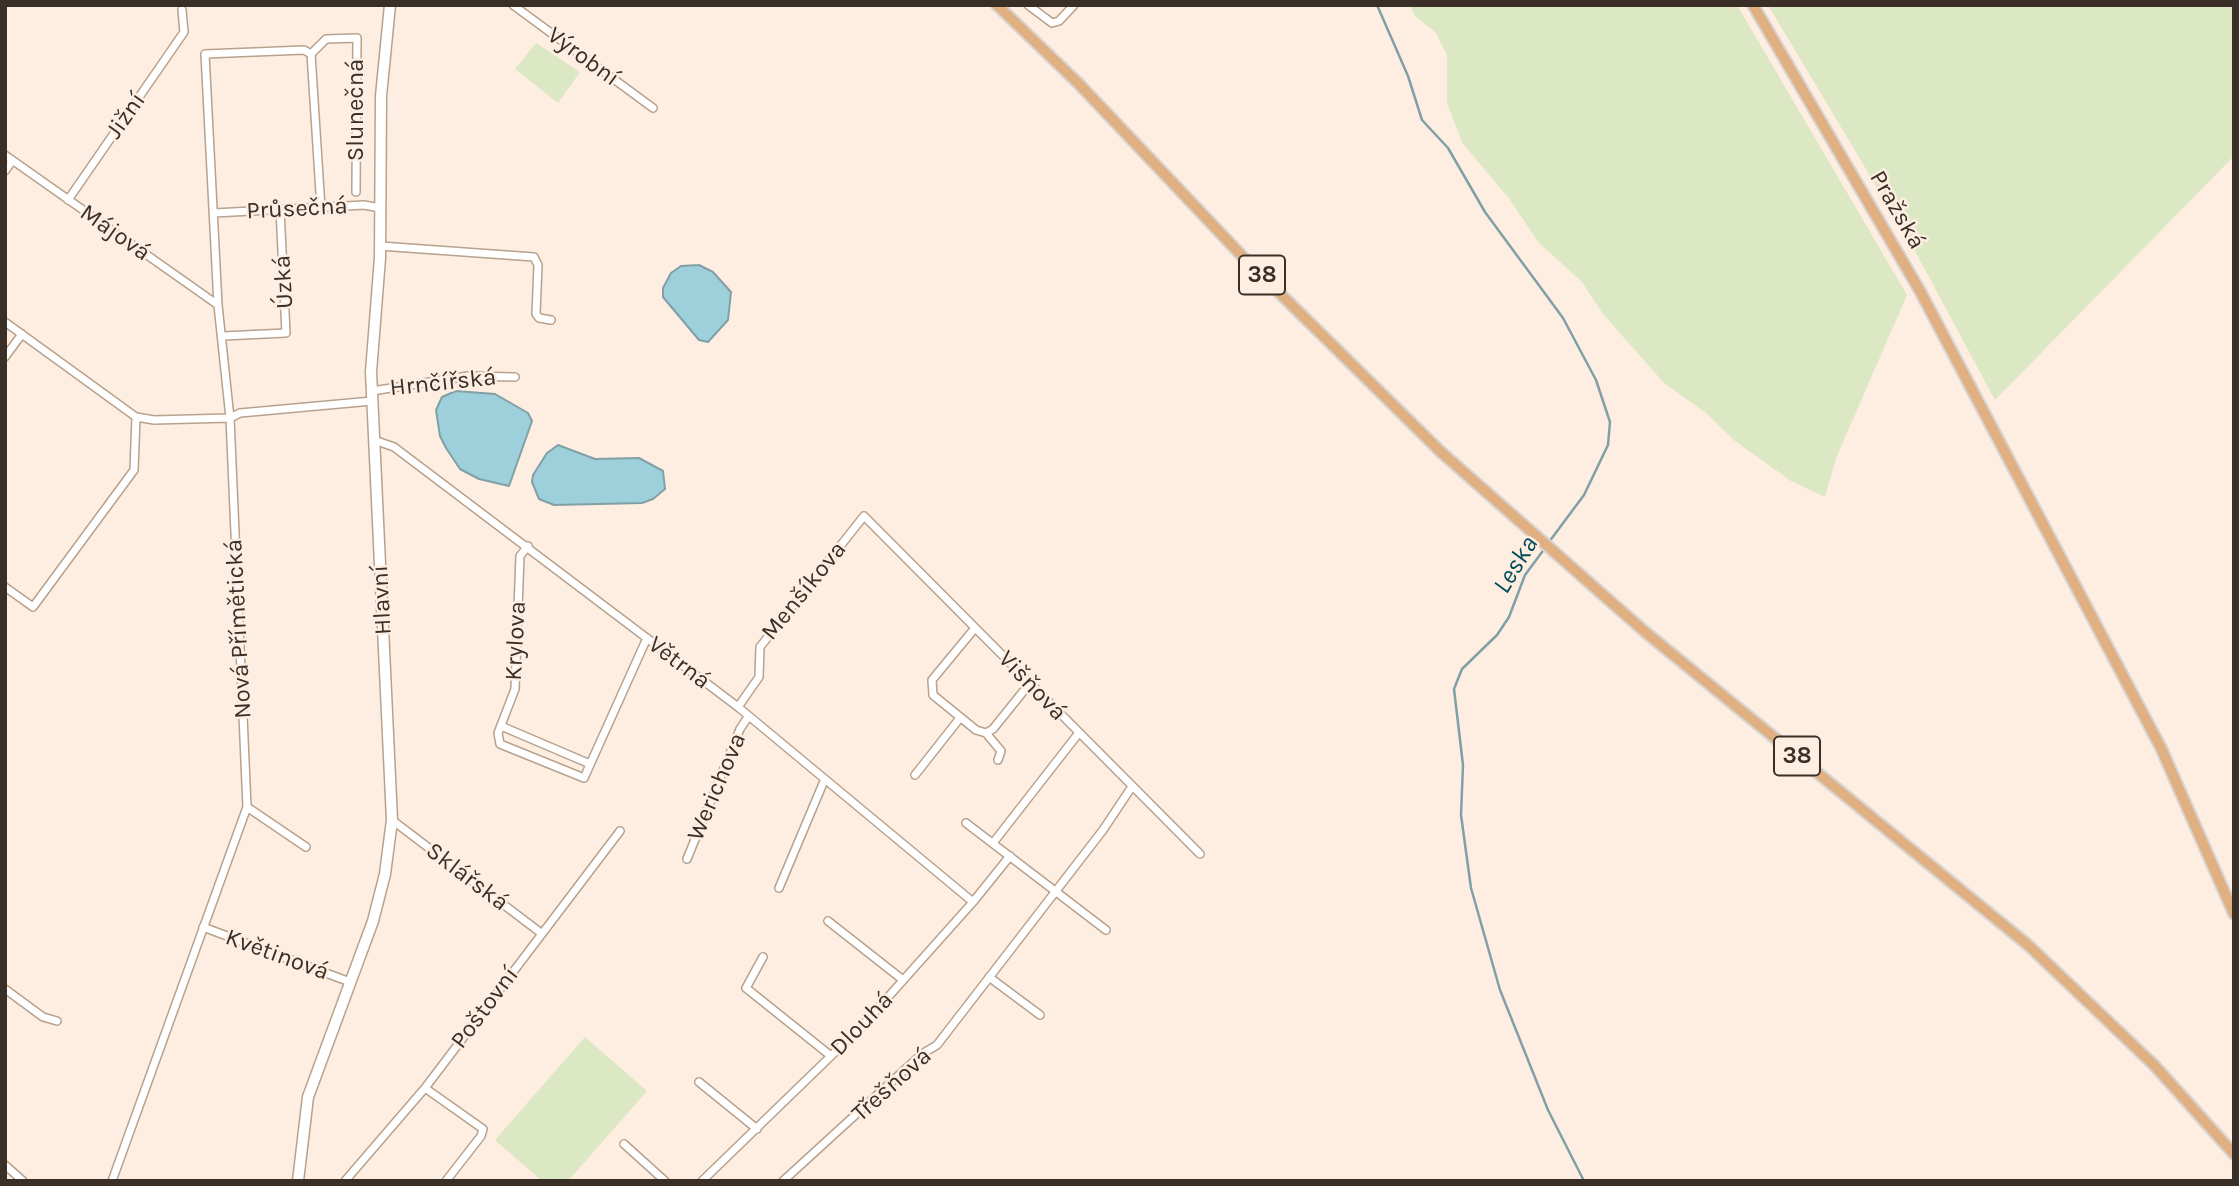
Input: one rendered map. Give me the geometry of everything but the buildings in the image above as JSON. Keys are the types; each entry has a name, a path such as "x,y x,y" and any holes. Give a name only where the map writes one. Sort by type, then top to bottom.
{"main road":[{"name":"Hlavní","path":"298,1181 308,1097 350,982 385,874 392,820 372,396 380,246 381,96 390,5"},
{"name":"38","path":"997,5 1079,84 1346,360 1535,538 2028,945 2129,1040 2234,1154"},
{"name":"Pražská","path":"1753,5 1920,291 1999,440 2161,748 2234,914"}],"street":[{"name":"Výrobní","path":"513,5 653,108"},
{"path":"1028,5 1052,23 1059,22 1074,5"},
{"name":"Jižní","path":"68,200 184,32 182,10"},
{"name":"Slunečná","path":"321,208 311,54 326,39 357,38 356,192"},
{"name":"Slunečná","path":"205,54 304,50 311,54"},
{"name":"Nová Přímětická","path":"112,1181 247,807 230,418 218,305 205,54"},
{"name":"Májová","path":"5,155 218,305"},
{"path":"5,170 12,161"},
{"name":"Průsečná","path":"214,214 364,205 380,208"},
{"name":"Úzká","path":"223,336 286,333 280,209"},
{"path":"380,246 534,257 538,265 536,314 539,318 551,320"},
{"path":"5,322 136,417 134,470 33,607 5,587"},
{"path":"5,357 22,334"},
{"name":"Hrnčířská","path":"136,417 154,420 230,418 254,412 372,396 468,376 515,377"},
{"name":"Větrná","path":"374,440 394,447 738,707 973,902"},
{"name":"Višňová","path":"864,516 1200,854"},
{"name":"Menšíkova","path":"738,707 759,677 760,647 864,516"},
{"name":"Krylova","path":"501,726 515,689 520,556 528,546"},
{"path":"975,628 931,685 933,695 960,718 986,733 1001,751 998,760"},
{"path":"590,764 501,726 498,733 500,744 584,778 647,638"},
{"path":"986,733 993,729 1030,683"},
{"name":"Werichova","path":"687,859 740,729 748,717"},
{"path":"915,775 960,718"},
{"path":"993,843 1078,734"},
{"path":"779,888 824,781"},
{"name":"Třešňová","path":"783,1181 922,1054 937,1045 1132,788"},
{"path":"247,807 306,846"},
{"name":"Sklářská","path":"392,820 541,933"},
{"path":"966,823 1106,930"},
{"name":"Poštovní","path":"345,1181 425,1088 620,831"},
{"name":"Dlouhá","path":"702,1181 831,1056 973,902 1010,856"},
{"path":"828,921 903,980"},
{"name":"Květinová","path":"203,927 350,982"},
{"path":"763,957 746,988 831,1056"},
{"path":"989,977 1040,1015"},
{"path":"5,989 43,1017 57,1021"},
{"path":"699,1082 757,1129"},
{"path":"425,1088 483,1129 481,1136 446,1181"},
{"path":"624,1144 665,1181"},
{"path":"5,1165 23,1181"}],"green space":[{"path":"1410,5 1737,5 1907,295 1836,458 1825,497 1791,481 1735,441 1706,413 1664,383 1603,314 1582,282 1539,243 1508,197 1463,144 1447,104 1447,55 1436,33 1415,16"},
{"path":"1768,5 2234,5 2234,156 1995,400 1915,251"},
{"path":"536,43 580,72 558,103 515,69"},
{"path":"585,1037 647,1091 568,1181 542,1181 495,1140"}],"water":[{"path":"699,265 713,272 731,292 728,320 708,342 699,340 663,297 663,288 671,273 681,266"},
{"path":"456,391 495,394 528,413 532,421 509,486 479,479 460,469 446,448 440,436 436,410 442,397"},
{"path":"558,445 595,459 639,458 663,471 665,489 653,499 642,503 554,505 539,499 532,482 533,475 547,453"}],"waterway":[{"name":"Leska","path":"1377,5 1408,76 1422,120 1448,148 1485,212 1563,318 1596,380 1610,422 1608,445 1584,495 1549,542"},
{"name":"Leska","path":"1545,548 1525,575 1509,617 1497,635 1462,669 1454,689 1463,765 1461,815 1471,888 1500,990 1548,1110 1584,1181"}]}
